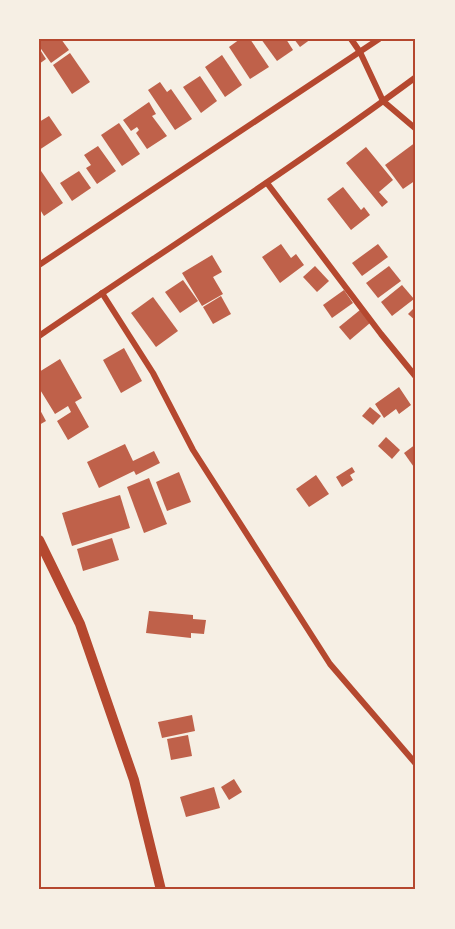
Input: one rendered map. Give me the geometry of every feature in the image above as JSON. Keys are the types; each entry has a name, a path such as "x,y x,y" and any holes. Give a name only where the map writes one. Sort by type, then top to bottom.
{"street":[{"path":"351,39 360,52 383,101 416,129"},
{"path":"39,266 380,39"},
{"path":"39,336 267,183 416,77"},
{"path":"267,183 416,377"},
{"path":"102,293 153,373 193,450 324,656 416,764"},
{"path":"39,540 80,624 134,780 161,890"}],"building":[{"path":"39,39 61,39 69,50 51,63 39,46"},
{"path":"240,39 250,39 269,67 250,79 229,47"},
{"path":"261,39 286,39 293,50 277,61"},
{"path":"294,39 311,39 300,47"},
{"path":"39,48 46,59 39,64"},
{"path":"70,53 90,82 72,94 53,65"},
{"path":"222,55 242,85 225,97 205,67"},
{"path":"200,76 217,101 201,113 183,87"},
{"path":"160,82 167,92 171,89 192,119 175,130 148,90"},
{"path":"149,102 156,114 152,116 167,136 147,149 136,133 139,130 137,127 131,131 123,120"},
{"path":"49,116 62,135 39,150 39,122"},
{"path":"119,123 140,154 122,166 101,135"},
{"path":"416,142 416,180 403,189 385,165"},
{"path":"98,146 116,171 97,184 86,168 91,165 84,155"},
{"path":"366,147 393,180 379,192 388,202 382,207 346,163"},
{"path":"39,168 63,203 44,216 39,208"},
{"path":"79,171 91,188 72,201 60,183"},
{"path":"343,187 361,210 364,207 370,215 351,230 327,199"},
{"path":"281,244 291,258 296,254 304,265 280,283 262,257"},
{"path":"378,244 388,257 362,276 352,263"},
{"path":"212,255 222,272 213,277 223,294 202,306 182,273"},
{"path":"315,266 329,281 317,292 303,277"},
{"path":"389,266 401,281 378,298 366,283"},
{"path":"183,280 198,301 180,313 165,292"},
{"path":"402,285 414,299 392,316 381,302"},
{"path":"344,290 353,303 332,318 323,305"},
{"path":"221,296 231,314 213,324 203,307"},
{"path":"153,297 178,331 156,347 131,313"},
{"path":"416,306 416,321 408,314"},
{"path":"360,310 370,323 350,340 339,327"},
{"path":"124,348 142,381 121,393 103,360"},
{"path":"60,359 82,398 75,402 89,427 68,440 57,421 71,412 68,406 55,414 39,388 39,372"},
{"path":"399,387 411,405 399,414 396,409 384,418 375,404"},
{"path":"370,407 381,416 373,425 362,416"},
{"path":"39,408 46,421 39,425"},
{"path":"386,437 400,450 392,459 378,446"},
{"path":"125,444 133,461 154,451 160,463 136,475 134,471 99,488 87,462"},
{"path":"416,444 416,470 404,453"},
{"path":"352,467 355,472 350,475 353,480 342,487 336,477"},
{"path":"179,472 191,502 167,511 156,482"},
{"path":"316,475 329,494 309,507 296,489"},
{"path":"149,478 167,524 144,533 127,487"},
{"path":"120,495 130,528 72,546 62,513"},
{"path":"112,538 119,560 83,571 77,549"},
{"path":"149,611 193,615 193,619 206,620 204,634 191,633 191,638 146,633"},
{"path":"192,715 195,731 162,738 158,722"},
{"path":"188,735 192,756 171,760 167,739"},
{"path":"234,779 242,792 229,800 221,787"},
{"path":"214,787 220,808 186,817 180,797"}]}
